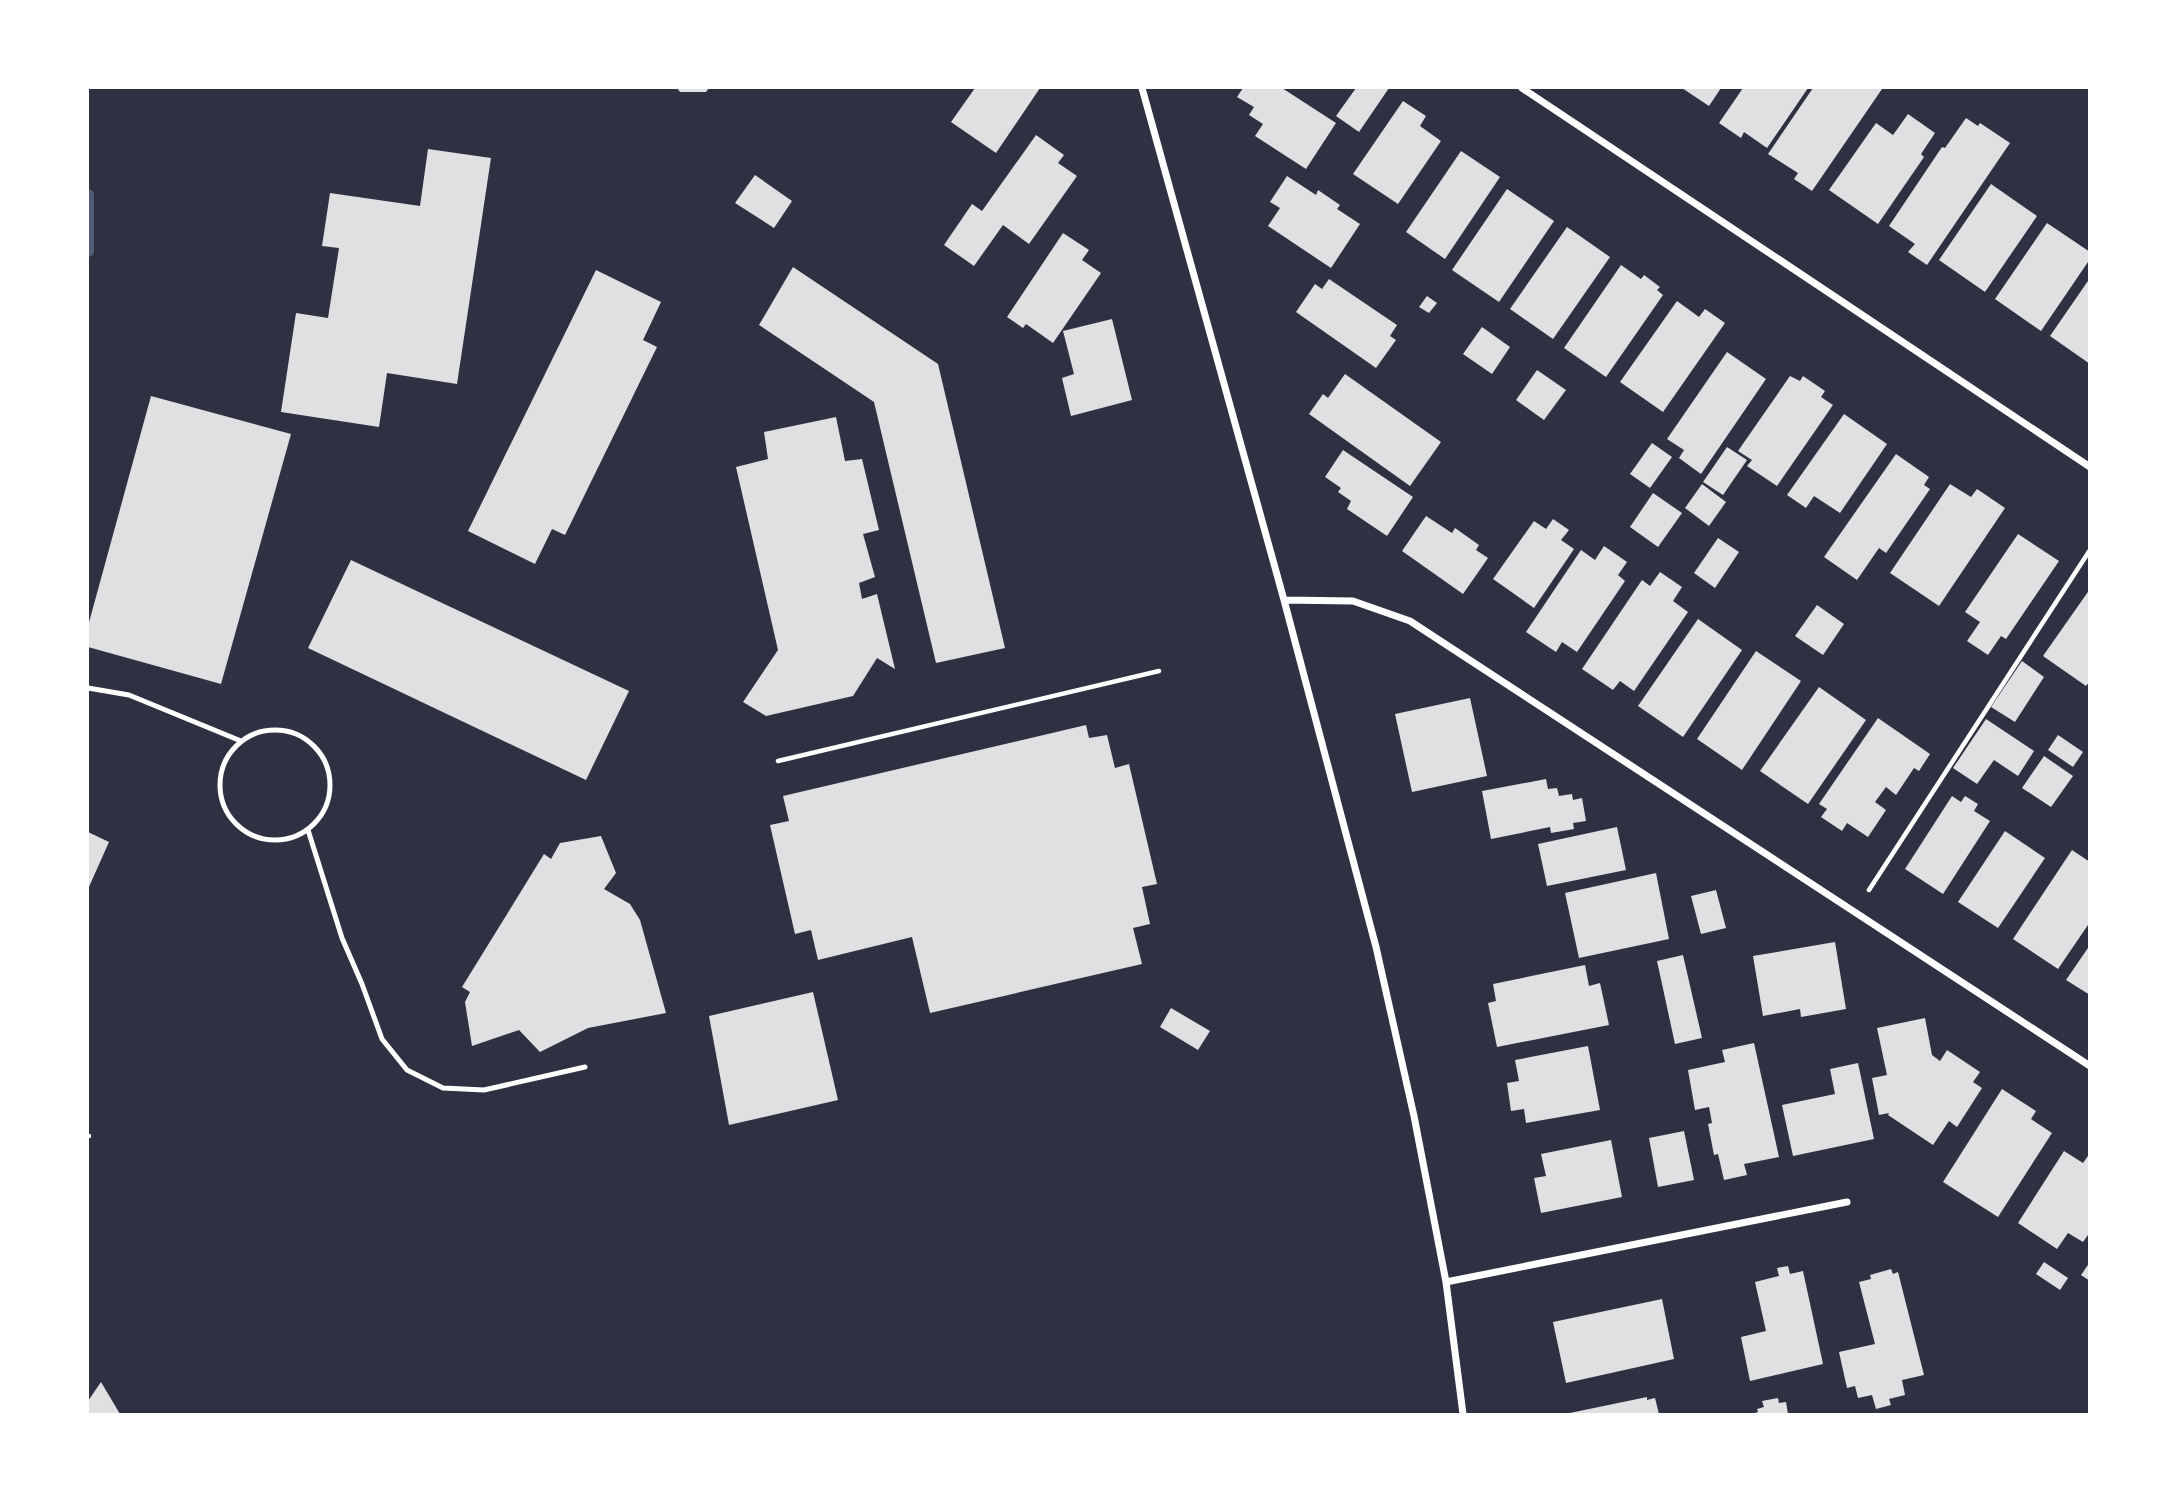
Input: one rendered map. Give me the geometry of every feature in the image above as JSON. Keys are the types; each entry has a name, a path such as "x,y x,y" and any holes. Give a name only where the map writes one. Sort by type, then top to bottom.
{"street":[{"path":"1142,88 1284,600 1376,947 1414,1116 1446,1282 1463,1415"},
{"path":"1522,88 2090,467"},
{"path":"1284,600 1353,601 1410,621 2090,1066"},
{"path":"1446,1282 1847,1202"}],"lane":[{"path":"88,688 129,695 241,741"},
{"path":"274,729 291,731 307,739 319,751 328,767 328,802 320,818 308,830 290,838 272,840 253,836 237,826 225,811 220,792 221,773 228,755 241,741 257,732 274,729"},
{"path":"308,830 342,938 382,1039 407,1070 443,1088 484,1090 585,1067"}],"path":[{"path":"1855,912 2090,550"},
{"path":"778,761 1159,671"}],"building":[{"path":"677,88 709,88 706,92 680,92"},
{"path":"975,88 1040,88 996,153 951,122"},
{"path":"1243,88 1282,88 1336,123 1306,169 1255,136 1263,124 1249,115 1254,107 1237,97"},
{"path":"1356,88 1389,88 1359,132 1336,116"},
{"path":"1682,88 1721,88 1709,106"},
{"path":"1743,88 1808,88 1767,148 1744,132 1741,138 1719,123"},
{"path":"1813,88 1882,89 1812,191 1794,179 1798,173 1768,154"},
{"path":"1403,101 1426,116 1420,126 1441,141 1398,204 1353,174"},
{"path":"1908,114 1935,133 1921,154 1924,157 1878,224 1829,190 1876,123 1893,135"},
{"path":"1966,118 1978,126 1980,123 2010,143 1927,265 1908,252 1915,244 1889,226 1942,147 1945,148"},
{"path":"1036,135 1064,155 1058,163 1077,176 1029,244 1003,225 974,266 944,245 972,204 982,211"},
{"path":"428,149 491,158 457,384 387,373 379,427 281,412 296,313 328,318 339,248 322,246 330,193 420,206"},
{"path":"1461,151 1500,177 1445,259 1406,232"},
{"path":"755,175 792,201 774,228 735,203"},
{"path":"1287,176 1316,195 1318,190 1340,205 1337,209 1360,224 1331,268 1268,226 1280,208 1270,202"},
{"path":"1991,184 2037,216 1985,292 1939,260"},
{"path":"1507,189 1554,221 1499,302 1452,270"},
{"path":"2047,223 2090,252 2090,259 2041,331 1995,299"},
{"path":"1567,227 1610,257 1553,339 1510,309"},
{"path":"1063,233 1089,250 1082,260 1101,273 1053,343 1026,324 1023,328 1007,317"},
{"path":"1621,265 1641,279 1644,275 1660,287 1657,290 1663,295 1606,377 1564,348"},
{"path":"793,267 938,364 1005,648 936,663 874,402 759,325"},
{"path":"596,270 661,302 643,340 657,347 565,535 552,529 535,564 468,531"},
{"path":"2090,278 2090,364 2050,336"},
{"path":"1329,279 1397,325 1390,336 1396,340 1376,368 1296,312 1315,284 1322,289"},
{"path":"1427,296 1437,303 1429,313 1419,307"},
{"path":"1677,301 1699,317 1705,309 1725,323 1663,412 1620,382"},
{"path":"1112,319 1132,400 1071,416 1062,378 1074,374 1063,331"},
{"path":"1482,327 1510,347 1492,374 1463,354"},
{"path":"1727,352 1766,379 1701,474 1679,458 1684,450 1667,439"},
{"path":"1537,370 1566,390 1544,420 1516,400"},
{"path":"1345,374 1441,442 1410,486 1309,414 1323,394 1328,398"},
{"path":"1790,376 1800,381 1803,376 1825,391 1821,397 1833,405 1777,486 1747,466 1752,460 1738,451"},
{"path":"151,396 291,434 221,684 88,647 88,626"},
{"path":"1844,414 1887,444 1840,513 1814,496 1806,508 1787,495"},
{"path":"836,417 845,461 862,459 879,530 863,534 875,577 859,583 862,599 877,594 895,669 877,658 853,696 766,716 743,702 778,650 736,467 768,459 764,432"},
{"path":"1652,443 1672,457 1650,488 1630,474"},
{"path":"1727,447 1747,460 1723,495 1703,482"},
{"path":"1343,450 1413,497 1387,536 1347,509 1351,501 1338,492 1341,488 1325,477"},
{"path":"1896,454 1929,477 1924,485 1930,489 1886,553 1879,548 1857,580 1824,557"},
{"path":"1702,484 1726,502 1709,526 1685,508"},
{"path":"1950,484 1971,497 1977,489 2005,508 1939,606 1890,573"},
{"path":"1653,493 1682,513 1658,547 1630,527"},
{"path":"1426,516 1452,533 1455,528 1479,545 1476,550 1488,558 1463,594 1402,551"},
{"path":"1553,519 1569,530 1561,540 1574,549 1534,608 1493,579 1534,521 1546,529"},
{"path":"2018,534 2059,561 2006,639 2001,636 1988,655 1967,641 1980,622 1965,612"},
{"path":"1718,538 1739,552 1715,588 1694,573"},
{"path":"1604,546 1627,562 1618,575 1625,581 1577,652 1562,642 1556,652 1526,632 1581,550 1595,560"},
{"path":"351,560 629,691 586,780 308,648"},
{"path":"1660,572 1682,587 1673,601 1688,612 1634,691 1620,681 1613,690 1582,669 1642,580 1650,586"},
{"path":"2090,589 2090,681 2086,686 2043,656"},
{"path":"1817,605 1844,624 1823,655 1795,636"},
{"path":"1698,619 1742,650 1683,737 1638,706"},
{"path":"1756,651 1801,681 1742,770 1697,739"},
{"path":"2022,661 2044,677 2015,722 1991,707"},
{"path":"1819,687 1866,720 1808,804 1760,771"},
{"path":"1470,698 1487,776 1412,792 1395,714"},
{"path":"1878,718 1930,754 1919,771 1914,768 1896,795 1886,787 1875,802 1886,810 1868,837 1847,823 1842,831 1821,817 1827,809 1819,804"},
{"path":"1986,719 2034,751 2018,776 1994,760 1977,784 1953,768"},
{"path":"1086,725 1089,738 1107,735 1115,768 1129,764 1157,884 1142,887 1150,924 1133,928 1142,964 930,1013 912,937 818,960 811,930 795,934 770,825 789,821 783,796"},
{"path":"2058,735 2083,752 2073,767 2048,750"},
{"path":"2044,756 2073,776 2051,807 2022,788"},
{"path":"1546,779 1548,789 1557,788 1559,796 1572,794 1573,800 1582,798 1586,821 1573,823 1574,829 1551,833 1550,827 1491,839 1482,791"},
{"path":"1952,796 1961,802 1965,796 1978,804 1974,811 1990,821 1943,894 1905,869"},
{"path":"1617,827 1626,870 1547,886 1538,844"},
{"path":"2005,831 2045,858 1998,928 1958,902"},
{"path":"88,832 109,842 88,889"},
{"path":"601,836 616,873 604,889 630,904 640,920 666,1013 588,1028 540,1052 519,1030 472,1046 465,1002 470,992 462,987 544,854 551,859 560,843"},
{"path":"2072,850 2090,862 2090,922 2058,969 2013,939"},
{"path":"1656,873 1669,939 1579,958 1565,893"},
{"path":"1716,890 1726,928 1701,934 1691,896"},
{"path":"1835,942 1846,1009 1801,1017 1800,1009 1763,1016 1753,956"},
{"path":"2090,945 2090,995 2066,980"},
{"path":"1683,955 1702,1038 1675,1044 1657,961"},
{"path":"1585,965 1589,986 1600,983 1609,1025 1497,1047 1488,1003 1496,1001 1493,984"},
{"path":"813,992 838,1100 729,1125 709,1016"},
{"path":"1171,1008 1210,1031 1198,1050 1160,1027"},
{"path":"1925,1018 1932,1055 1940,1061 1947,1050 1980,1072 1973,1082 1982,1088 1957,1127 1949,1121 1933,1145 1888,1115 1889,1113 1879,1115 1872,1078 1887,1075 1877,1028"},
{"path":"1754,1043 1779,1157 1744,1164 1747,1175 1724,1180 1718,1154 1714,1155 1708,1124 1712,1123 1709,1107 1695,1110 1688,1070 1725,1062 1722,1050"},
{"path":"1588,1046 1600,1110 1526,1123 1524,1109 1511,1111 1507,1083 1519,1081 1515,1060"},
{"path":"1858,1063 1874,1139 1793,1156 1782,1105 1835,1094 1830,1069"},
{"path":"2002,1089 2036,1111 2031,1119 2052,1133 1998,1217 1943,1182"},
{"path":"1684,1131 1694,1180 1658,1187 1649,1138"},
{"path":"1611,1140 1622,1197 1541,1213 1534,1178 1546,1176 1541,1154"},
{"path":"2064,1151 2083,1163 2090,1153 2090,1232 2083,1242 2068,1233 2057,1249 2018,1223"},
{"path":"2044,1262 2068,1278 2060,1290 2036,1274"},
{"path":"2090,1262 2090,1281 2081,1275"},
{"path":"1788,1266 1790,1274 1803,1271 1823,1364 1750,1381 1741,1337 1766,1331 1755,1282 1779,1276 1777,1268"},
{"path":"1891,1269 1893,1274 1898,1272 1924,1375 1902,1380 1905,1395 1889,1399 1891,1405 1876,1409 1872,1395 1858,1398 1855,1386 1847,1388 1839,1352 1875,1344 1859,1282 1871,1279 1870,1275"},
{"path":"1662,1299 1674,1359 1566,1383 1553,1322"},
{"path":"101,1382 120,1414 88,1414 88,1401"},
{"path":"1647,1397 1647,1400 1655,1398 1659,1414 1565,1414"},
{"path":"1778,1398 1779,1403 1786,1402 1788,1414 1752,1414 1764,1407 1762,1401"}],"waterway":[{"path":"88,195 88,251"}]}
